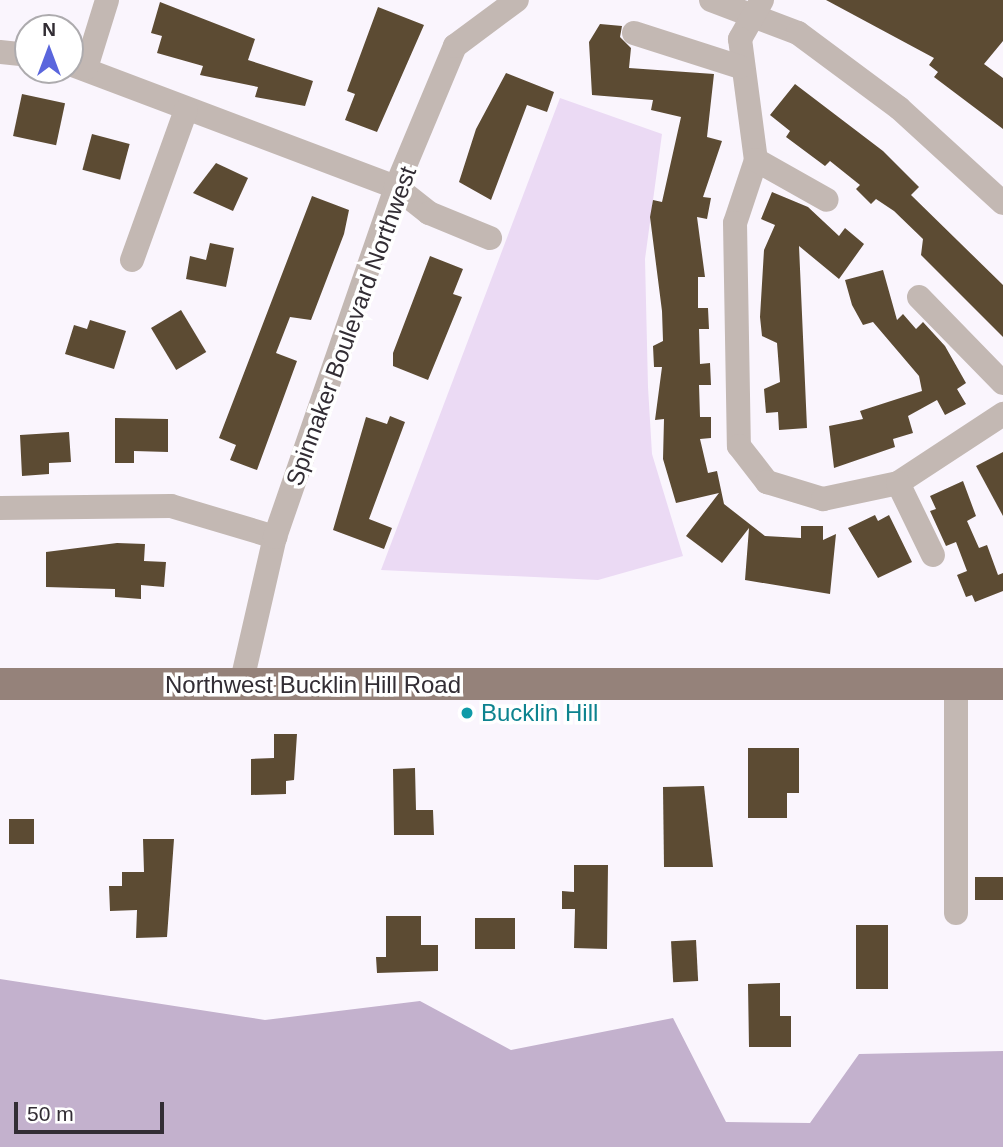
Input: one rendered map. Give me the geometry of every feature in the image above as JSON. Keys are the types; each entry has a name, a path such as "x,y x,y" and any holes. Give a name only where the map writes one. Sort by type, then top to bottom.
{"main road":[{"name":"Northwest Bucklin Hill Road","path":"0,684 1003,684"}],"street":[{"path":"84,52 107,0"},
{"name":"Spinnaker Boulevard Northwest","path":"241,685 275,537 396,187 455,46 517,0"},
{"path":"711,0 757,7 798,33 899,108 1003,203"},
{"path":"757,7 740,39 740,67 756,160 736,223 739,446 767,482 794,494 823,499 898,483 1003,414"},
{"path":"634,33 740,67"},
{"path":"84,68 186,110 396,187 429,213 489,238"},
{"path":"132,260 186,110"},
{"path":"756,160 827,200"},
{"path":"919,297 1003,383"},
{"path":"898,483 933,555"},
{"path":"0,508 171,506 275,537"},
{"path":"956,685 956,913"}],"shaded area":[{"path":"560,98 662,134 645,259 648,387 652,454 683,556 598,580 381,570"},
{"path":"0,979 265,1020 420,1001 511,1050 673,1018 726,1122 810,1123 859,1054 1003,1051 1003,1147 0,1147"}],"building":[{"path":"826,0 1003,0 1003,41 984,64 1003,78 1003,129 934,77 938,72 929,65 934,58"},
{"path":"160,2 255,39 248,60 313,81 305,106 255,97 258,87 200,75 203,66 157,53 162,36 151,33"},
{"path":"378,7 424,25 377,132 345,120 355,94 347,91"},
{"path":"600,24 622,26 620,37 631,48 629,68 714,74 707,137 722,141 703,197 711,198 707,219 697,217 705,277 698,277 698,308 708,308 709,329 699,329 700,364 710,363 711,385 699,385 700,417 711,417 711,438 700,439 708,473 717,471 724,504 765,536 801,538 801,526 823,526 823,540 836,534 830,594 745,580 749,528 722,563 686,536 719,493 676,503 663,459 664,419 655,420 662,367 654,367 653,346 663,341 662,311 650,217 653,200 662,202 681,117 651,110 653,100 592,95 589,42"},
{"path":"506,73 554,92 547,112 527,105 491,200 459,182 476,129"},
{"path":"795,84 883,151 919,187 911,195 1003,285 1003,337 921,255 923,239 894,211 876,199 871,204 856,189 860,185 830,161 825,166 786,137 790,131 770,115"},
{"path":"22,94 65,103 56,145 13,136"},
{"path":"92,134 130,144 120,180 82,170"},
{"path":"216,163 248,178 233,211 193,193"},
{"path":"772,192 808,207 839,236 845,228 864,244 839,279 799,246 807,428 779,430 778,412 766,413 764,389 780,382 777,343 762,336 760,317 764,250 775,225 761,219"},
{"path":"312,196 349,210 344,234 311,320 290,317 276,353 297,361 257,470 230,460 236,445 219,438"},
{"path":"210,243 234,248 226,287 186,279 190,256 206,260"},
{"path":"430,256 463,269 453,294 462,297 428,380 393,366 393,353"},
{"path":"883,270 897,320 903,314 916,329 923,322 945,346 966,383 957,389 966,404 945,415 937,400 908,416 913,433 893,439 895,447 834,468 829,426 863,419 860,411 922,391 919,376 873,322 863,325 852,305 845,280"},
{"path":"181,310 206,352 176,370 151,328"},
{"path":"90,320 126,331 114,369 65,354 74,325 87,329"},
{"path":"390,416 405,422 369,519 392,528 384,549 333,530 366,417 387,424"},
{"path":"115,418 168,419 168,452 134,451 134,463 115,463"},
{"path":"69,432 71,462 49,463 49,474 22,476 20,435"},
{"path":"1003,452 1003,516 976,466"},
{"path":"963,481 976,516 967,521 979,548 987,545 998,575 1003,573 1003,591 975,602 972,595 966,597 957,575 967,571 956,542 946,546 930,511 936,509 930,496"},
{"path":"875,515 878,521 889,515 912,562 878,578 848,528"},
{"path":"117,543 145,544 144,561 166,562 164,587 141,585 141,599 115,597 115,589 46,587 46,552"},
{"path":"274,734 297,734 294,780 286,781 286,794 251,795 251,759 274,758"},
{"path":"748,748 799,748 799,793 787,793 787,818 748,818"},
{"path":"415,768 416,810 433,810 434,835 394,835 393,769"},
{"path":"704,786 713,867 664,867 663,787"},
{"path":"9,819 34,819 34,844 9,844"},
{"path":"143,839 174,839 167,937 136,938 137,910 110,911 109,886 122,886 122,872 144,872"},
{"path":"574,865 608,865 607,949 574,948 575,909 562,909 562,891 574,892"},
{"path":"975,877 1003,877 1003,900 975,900"},
{"path":"386,916 421,916 421,945 438,945 438,971 377,973 376,957 386,957"},
{"path":"475,918 515,918 515,949 475,949"},
{"path":"856,925 888,925 888,989 856,989"},
{"path":"696,940 698,981 673,982 671,941"},
{"path":"780,983 780,1016 791,1016 791,1047 749,1047 748,984"}],"place":[{"name":"Bucklin Hill","path":"467,713"}]}
